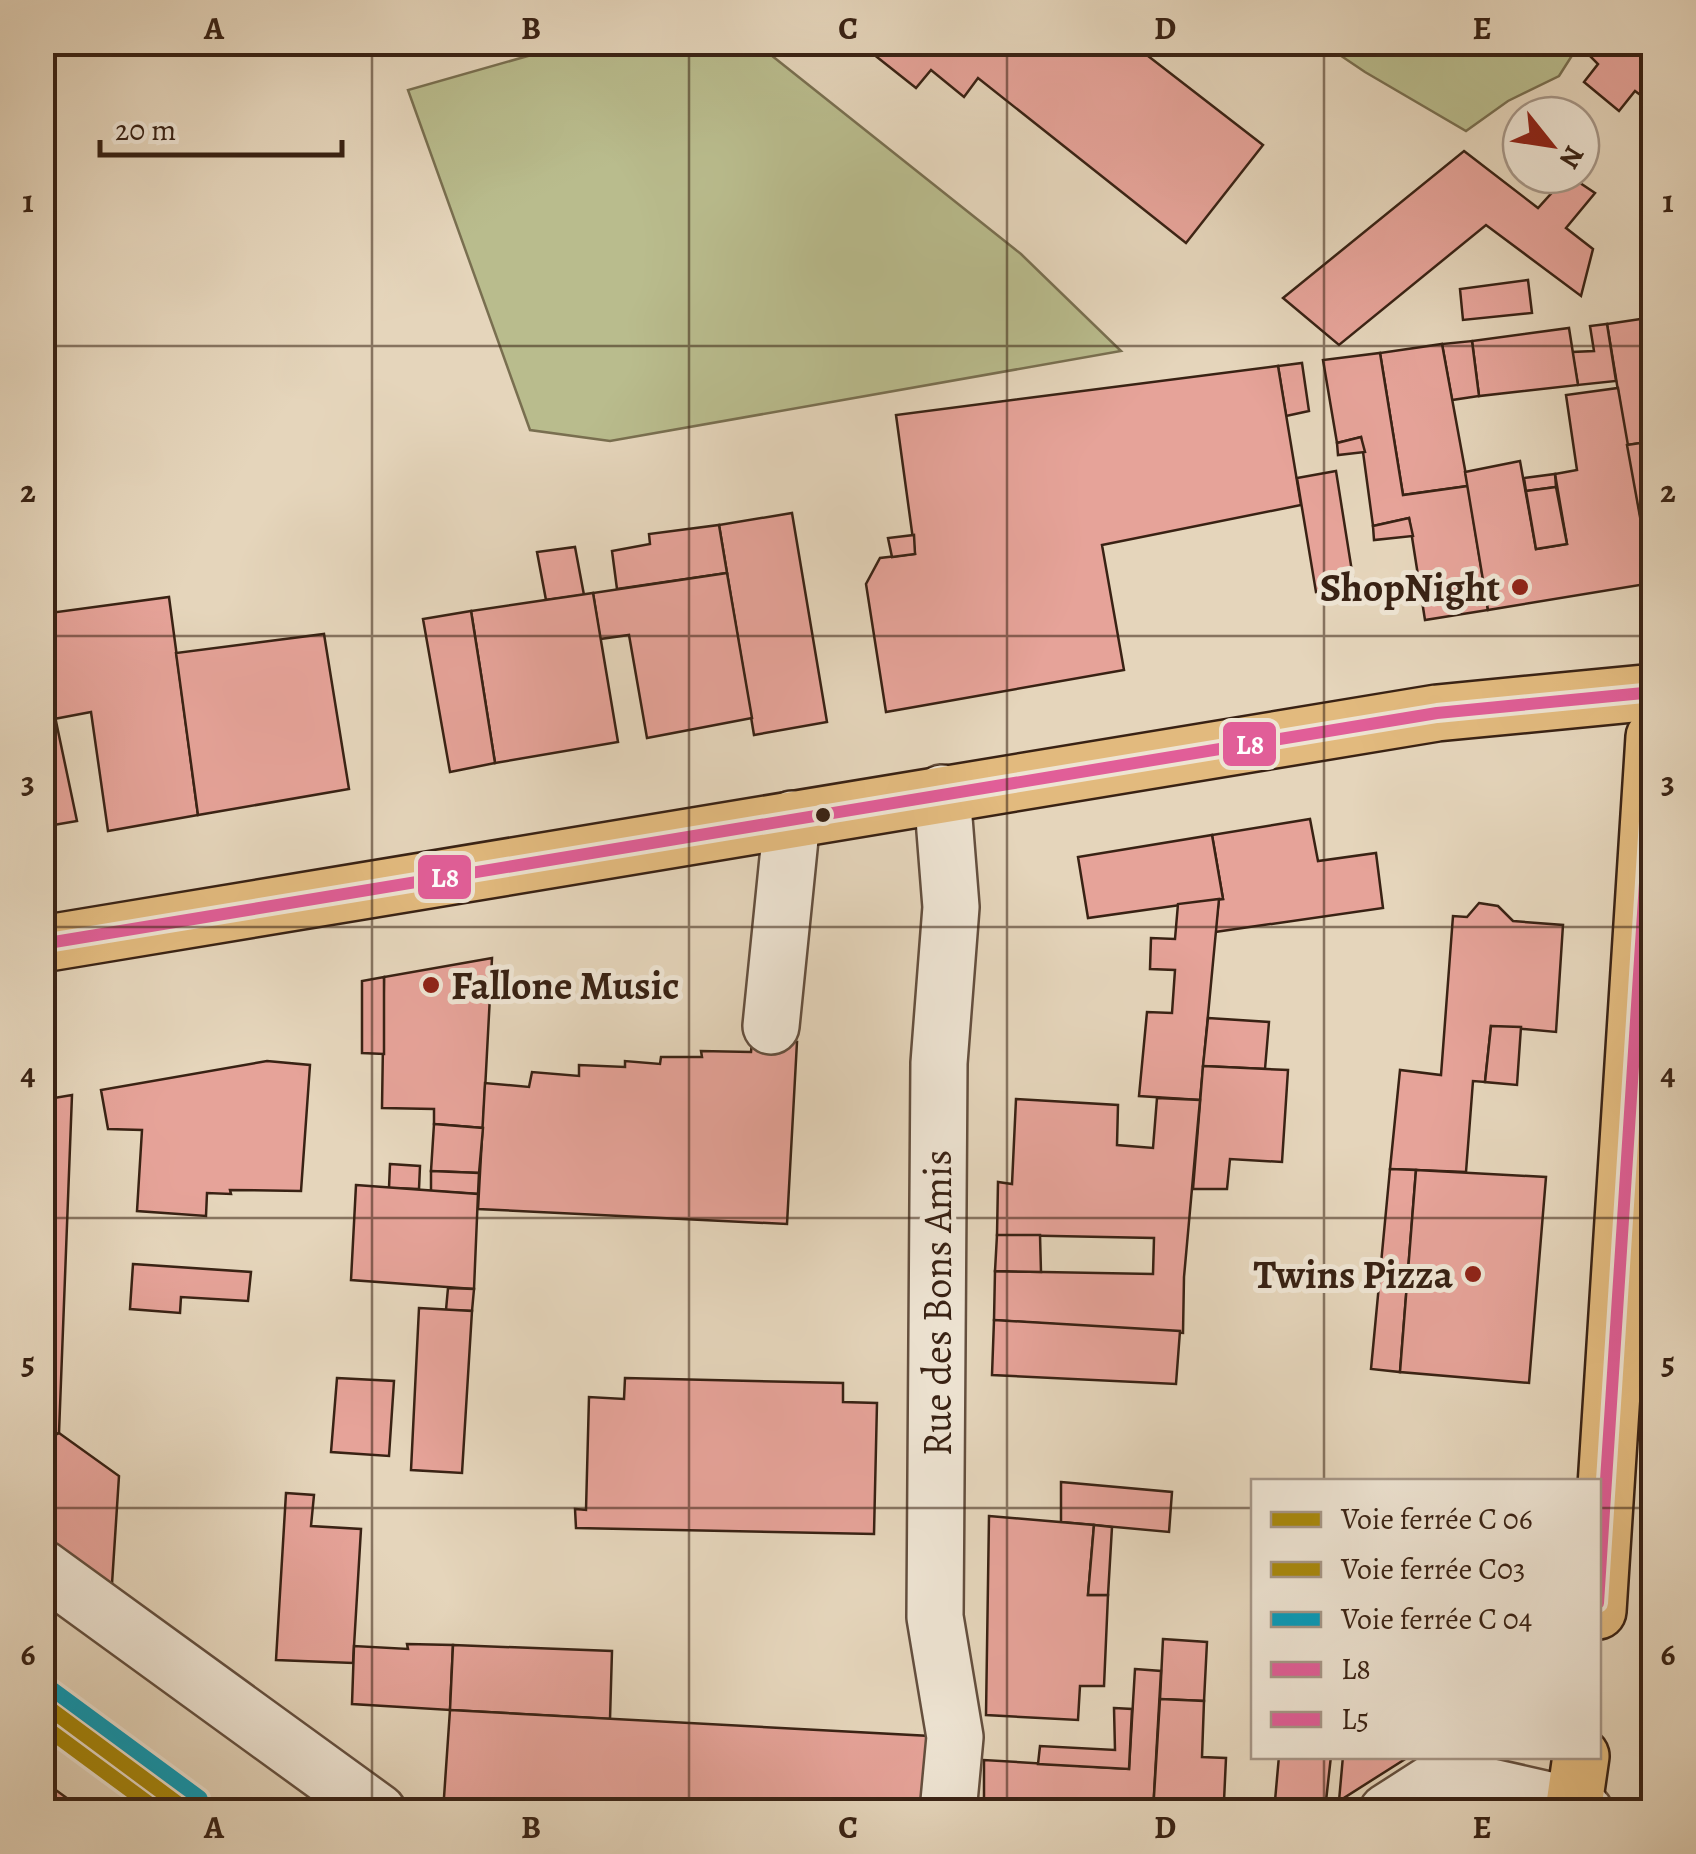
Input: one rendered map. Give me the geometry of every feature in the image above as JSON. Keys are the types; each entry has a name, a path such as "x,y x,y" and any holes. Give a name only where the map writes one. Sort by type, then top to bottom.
{"main road":[{"path":"42,944 1437,713 1654,692"},
{"path":"1601,1564 1654,738"}],"street":[{"name":"Rue des Bons Amis","path":"942,793 951,907 939,1063 935,1617 954,1737 948,1812"},
{"path":"772,1026 792,819"},
{"path":"42,1568 378,1812"},
{"path":"1386,1812 1442,1776 1578,1796"}],"green space":[{"path":"577,42 756,43 1021,254 1121,351 610,441 530,430 408,90"},
{"path":"1322,43 1580,43 1559,76 1520,95 1501,95 1501,106 1466,131"}],"building":[{"path":"858,42 1130,42 1263,145 1186,243 978,78 964,97 931,70 916,88"},
{"path":"1595,42 1654,42 1654,105 1635,91 1619,111 1584,82 1598,64 1586,52"},
{"path":"1464,151 1501,180 1501,195 1521,195 1538,208 1550,195 1593,195 1566,228 1593,249 1581,296 1486,225 1339,345 1283,298"},
{"path":"1528,280 1532,313 1463,320 1460,289"},
{"path":"1654,317 1654,441 1627,445 1607,324"},
{"path":"1607,324 1616,381 1578,385 1572,352 1594,351 1590,326"},
{"path":"1569,328 1578,385 1479,396 1472,341"},
{"path":"1472,341 1479,396 1452,400 1442,344"},
{"path":"1442,344 1468,486 1403,495 1380,353"},
{"path":"1380,353 1403,495 1468,486 1488,610 1425,620 1409,518 1373,526 1361,437 1337,443 1323,360"},
{"path":"1302,363 1309,411 1286,416 1278,366"},
{"path":"1278,366 1301,505 1102,545 1124,670 886,712 866,584 880,558 915,554 896,415"},
{"path":"1618,388 1652,583 1488,610 1465,472 1520,461 1536,549 1567,544 1555,474 1577,470 1566,395"},
{"path":"1361,437 1365,452 1338,455 1337,443"},
{"path":"1654,441 1654,583 1652,583 1627,445"},
{"path":"1336,471 1354,584 1316,592 1297,478"},
{"path":"1555,474 1556,487 1526,491 1524,478"},
{"path":"1556,487 1567,544 1536,549 1526,491"},
{"path":"792,513 827,722 754,735 719,525"},
{"path":"1409,518 1413,536 1374,540 1373,526"},
{"path":"719,525 727,573 617,589 612,551 650,544 649,534"},
{"path":"914,535 915,554 892,557 888,538"},
{"path":"575,547 584,595 546,600 537,552"},
{"path":"727,573 752,718 647,738 629,635 600,639 593,593"},
{"path":"593,593 618,742 495,763 471,611"},
{"path":"169,597 198,815 108,831 91,712 54,719 42,658 42,614"},
{"path":"471,611 495,763 450,772 423,619"},
{"path":"324,634 349,789 198,815 176,653"},
{"path":"45,669 77,821 42,827 42,670"},
{"path":"1310,819 1318,861 1376,853 1383,908 1215,932 1219,899 1223,899 1212,835"},
{"path":"1212,835 1223,899 1088,918 1078,857"},
{"path":"1219,899 1200,1100 1139,1096 1147,1012 1172,1013 1175,970 1150,969 1151,938 1175,939 1178,904"},
{"path":"1479,903 1498,906 1513,921 1563,925 1556,1032 1491,1026 1485,1082 1473,1081 1466,1172 1390,1169 1400,1070 1441,1075 1453,916 1467,917"},
{"path":"492,958 483,1128 434,1124 434,1109 382,1108 384,977"},
{"path":"384,977 384,1054 362,1053 362,981"},
{"path":"1208,1018 1269,1022 1265,1069 1203,1066"},
{"path":"1491,1026 1521,1027 1517,1085 1485,1082"},
{"path":"752,1041 797,1042 787,1224 478,1209 485,1083 529,1087 532,1072 579,1076 579,1065 625,1067 625,1061 660,1064 661,1057 702,1057 701,1051 751,1052"},
{"path":"267,1061 310,1065 301,1191 207,1193 206,1216 137,1211 142,1130 108,1129 101,1090"},
{"path":"1203,1066 1288,1070 1282,1162 1230,1159 1227,1189 1193,1189"},
{"path":"72,1095 59,1433 42,1441 42,1100"},
{"path":"1157,1098 1200,1100 1184,1277 1183,1333 994,1320 995,1271 1153,1274 1154,1238 997,1235 998,1182 1012,1184 1016,1099 1118,1105 1117,1145 1153,1148"},
{"path":"434,1124 483,1128 479,1173 431,1171"},
{"path":"390,1164 420,1166 419,1189 389,1188"},
{"path":"1390,1169 1416,1170 1400,1372 1371,1369"},
{"name":"Twins Pizza","path":"1416,1170 1546,1177 1529,1383 1400,1372"},
{"path":"431,1171 479,1173 478,1194 431,1191"},
{"path":"356,1185 478,1194 474,1289 351,1280"},
{"path":"997,1235 1040,1235 1041,1272 995,1271"},
{"path":"133,1264 251,1272 248,1301 181,1297 180,1313 130,1309"},
{"path":"448,1288 474,1289 472,1311 446,1310"},
{"path":"419,1308 472,1311 462,1473 411,1470"},
{"path":"994,1320 1180,1331 1176,1384 992,1375"},
{"path":"337,1378 394,1381 389,1456 331,1452"},
{"path":"625,1378 843,1383 843,1402 877,1403 874,1534 576,1528 575,1509 586,1510 589,1397 624,1399"},
{"path":"59,1433 119,1476 112,1584 42,1536 42,1441"},
{"path":"1061,1482 1172,1492 1169,1532 1061,1522"},
{"path":"286,1493 314,1495 311,1526 361,1529 353,1663 276,1660"},
{"path":"989,1516 1094,1525 1088,1595 1108,1595 1104,1686 1080,1686 1078,1720 986,1715"},
{"path":"1094,1525 1112,1527 1108,1595 1088,1595"},
{"path":"1163,1639 1207,1642 1204,1701 1160,1699"},
{"path":"407,1644 453,1645 450,1710 352,1704 354,1646 408,1649"},
{"path":"453,1645 612,1651 610,1719 450,1710"},
{"path":"1135,1669 1161,1671 1153,1812 984,1812 984,1760 1129,1769"},
{"path":"1160,1699 1204,1701 1202,1757 1226,1758 1224,1801 1199,1799 1198,1812 1153,1812"},
{"path":"1114,1708 1132,1709 1129,1769 1038,1764 1040,1746 1115,1750"},
{"path":"450,1710 930,1736 926,1812 443,1812"},
{"path":"1279,1759 1331,1759 1325,1810 1274,1812"},
{"path":"1343,1759 1405,1759 1339,1801"},
{"path":"42,1780 86,1812 42,1812"},
{"path":"1199,1799 1224,1801 1223,1812 1198,1812"}],"transit line":[{"name":"L8","path":"42,944 1437,713 1654,692"},
{"name":"L5","path":"1601,1557 1654,745"},
{"path":"52,1689 200,1798"},
{"path":"42,1703 189,1812"}],"rail line":[{"name":"C03","path":"42,1725 160,1812"}],"place":[{"name":"ShopNight","path":"1520,587"},
{"name":"Fallone Music","path":"431,985"},
{"name":"Twins Pizza","path":"1473,1274"}]}
